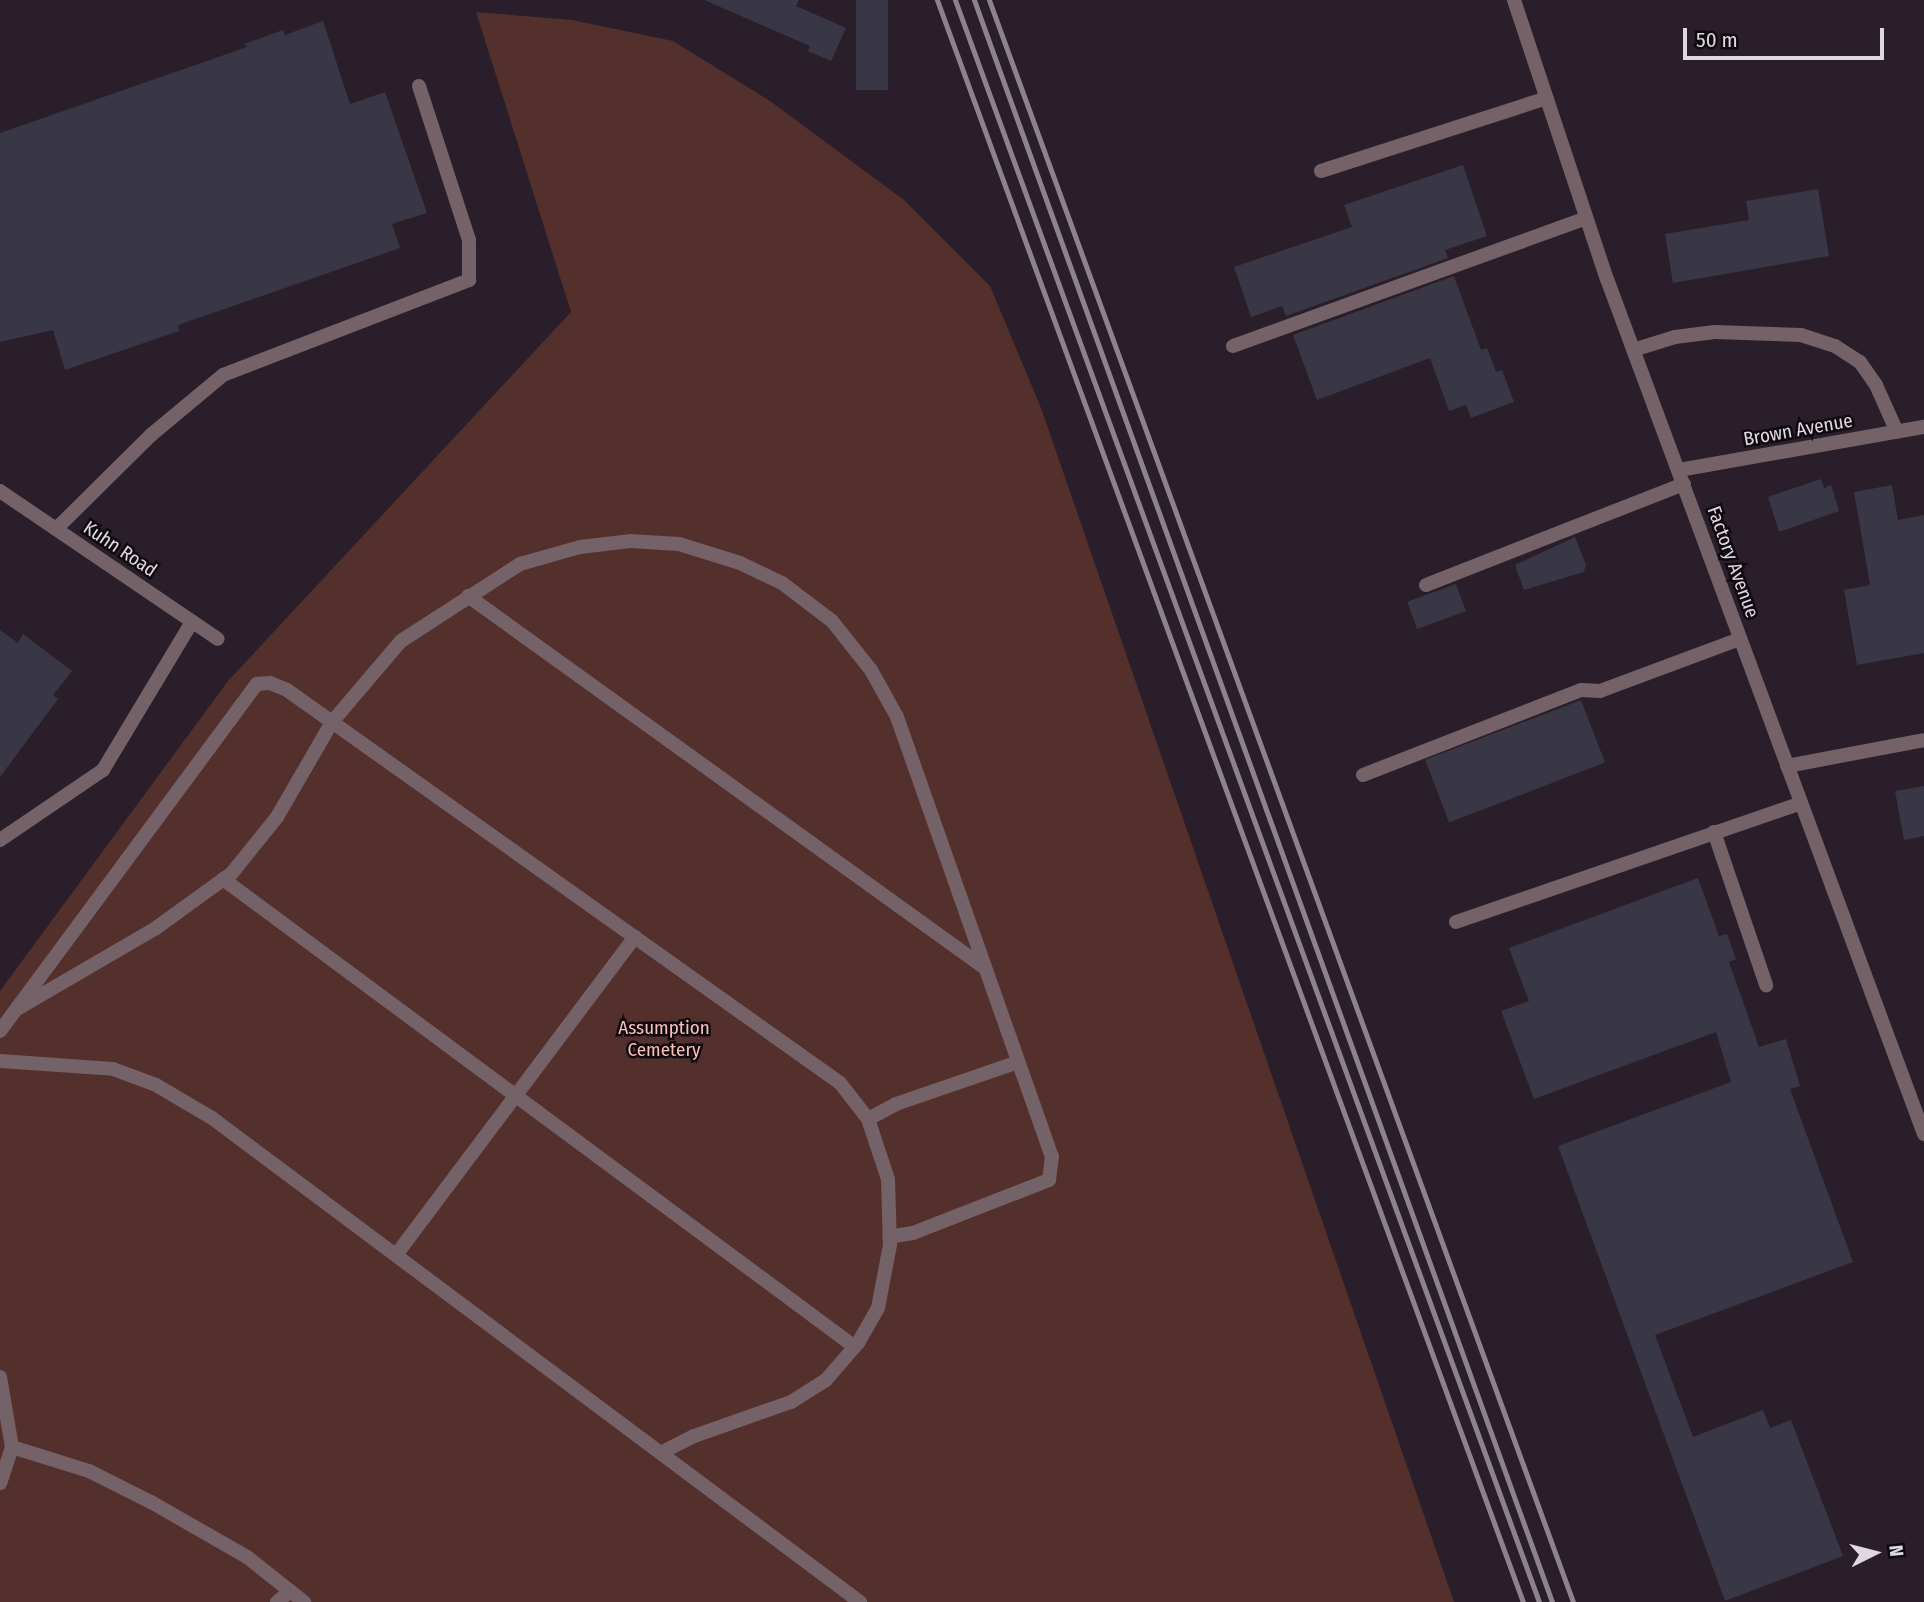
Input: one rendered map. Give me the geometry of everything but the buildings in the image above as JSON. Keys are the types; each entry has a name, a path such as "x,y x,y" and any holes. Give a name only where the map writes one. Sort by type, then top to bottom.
{"street":[{"name":"Factory Avenue","path":"1514,0 1633,351 1801,803 1918,1099 1924,1134"},
{"path":"56,529 151,435 223,375 469,280 469,240 419,86"},
{"path":"1321,172 1547,99"},
{"path":"1233,346 1586,218"},
{"path":"1633,351 1675,337 1715,332 1801,335 1835,346 1860,362 1876,385 1896,432"},
{"name":"Brown Avenue","path":"1426,584 1681,477 1924,427"},
{"name":"Kuhn Road","path":"0,491 218,639"},
{"path":"17,1009 156,928 223,879 277,817 332,722 401,641 520,564 580,547 630,541 679,544 740,563 782,583 832,621 871,670 897,717 1052,1156 1049,1180 913,1233 889,1237"},
{"path":"468,596 985,968"},
{"path":"0,840 103,769 192,622"},
{"path":"1363,775 1581,690 1600,691 1740,639"},
{"path":"0,1031 257,684 270,683 287,690 840,1083 868,1119 888,1179 889,1237 877,1308 855,1347 827,1380 791,1402 694,1436 661,1453"},
{"path":"1787,766 1924,740"},
{"path":"1456,922 1801,803"},
{"path":"1714,832 1766,985"},
{"path":"223,879 855,1347"},
{"path":"396,1255 635,937"},
{"path":"0,1060 113,1069 156,1085 212,1118 860,1602"},
{"path":"868,1119 896,1104 1018,1062"},
{"path":"0,1377 12,1447 0,1483"},
{"path":"12,1447 89,1471 151,1502 247,1557 304,1602"},
{"path":"277,1602 290,1591"}],"green space":[{"name":"Assumption Cemetery","path":"476,12 572,20 673,41 770,101 904,200 990,286 1041,408 1454,1602 0,1602 0,991 228,681 571,312"}],"railway":[{"path":"937,0 1523,1602"},
{"path":"955,0 1539,1602"},
{"path":"974,0 1552,1602"},
{"path":"989,0 1573,1602"}]}
